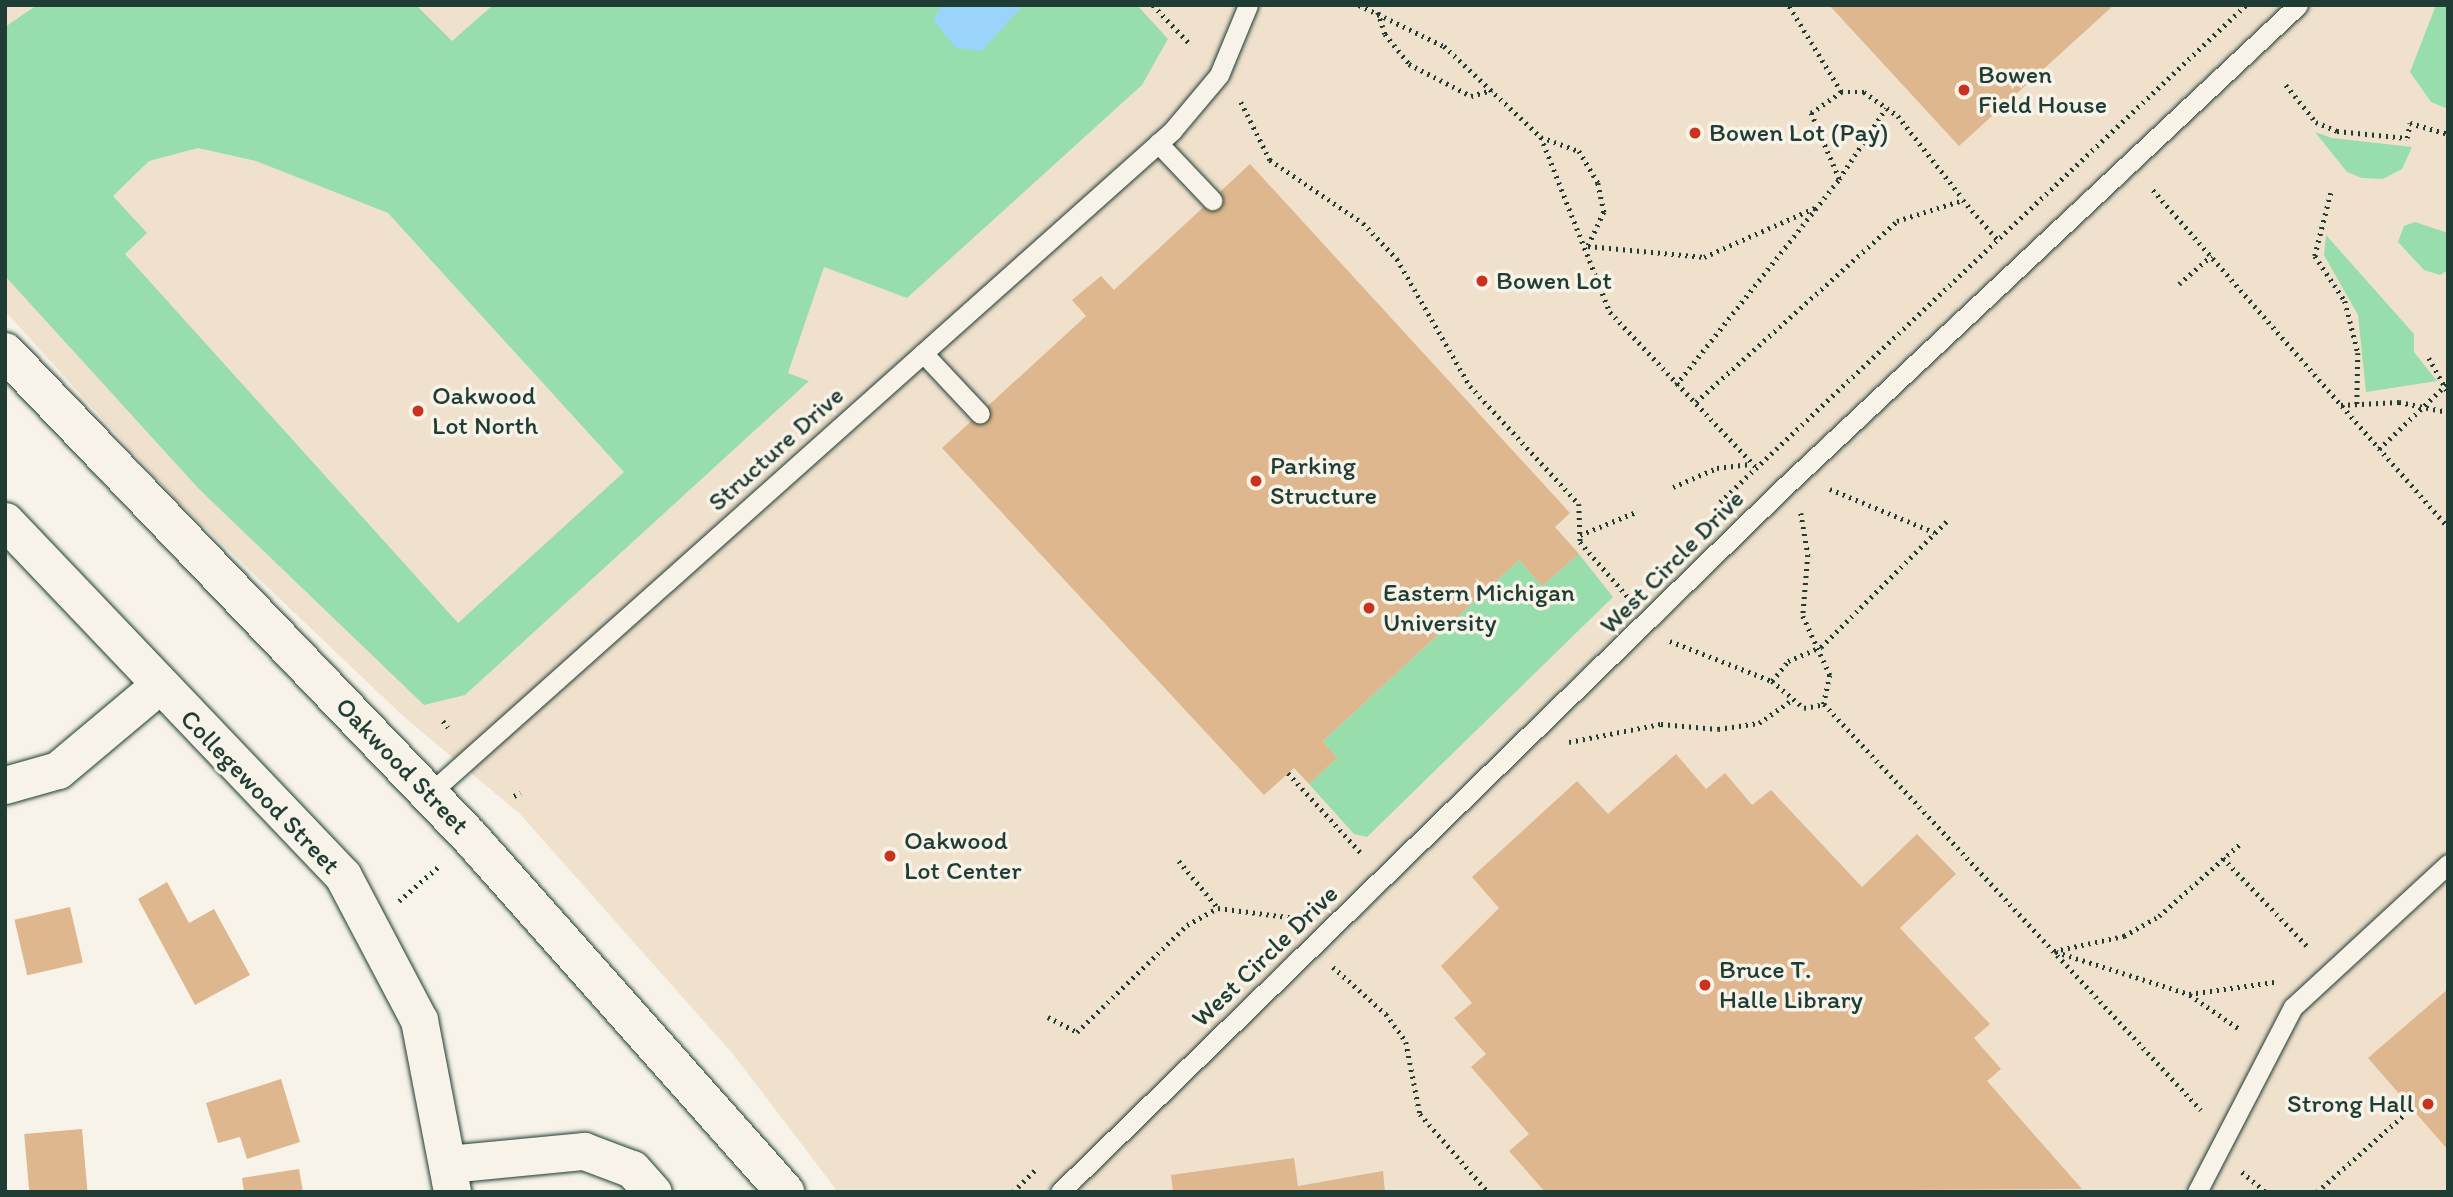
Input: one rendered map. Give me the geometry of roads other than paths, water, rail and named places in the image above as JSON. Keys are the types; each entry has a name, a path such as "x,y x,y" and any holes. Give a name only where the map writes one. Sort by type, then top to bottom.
{"street":[{"name":"Oakwood Street","path":"5,352 429,794 785,1192"},
{"name":"Collegewood Street","path":"5,521 158,686 343,876 419,1020 450,1178"},
{"path":"5,785 58,770 158,686"},
{"path":"450,1178 584,1152 632,1170 653,1192"}],"lane":[{"name":"Structure Drive","path":"429,794 1158,143 1219,75 1248,5"},
{"name":"West Circle Drive","path":"1060,1192 1789,481 2298,5"},
{"path":"1158,143 1212,200"},
{"path":"923,353 980,414"},
{"path":"2197,1192 2293,1007 2448,864"}],"water":[{"path":"943,5 1023,5 982,51 956,48 933,20"}],"place":[{"name":"Bowen Field House","path":"1964,90"},
{"name":"Bowen Lot (Pay)","path":"1695,133"},
{"name":"Bowen Lot","path":"1482,281"},
{"name":"Oakwood Lot North","path":"418,411"},
{"name":"Parking Structure","path":"1256,481"},
{"name":"Eastern Michigan University","path":"1369,608"},
{"name":"Oakwood Lot Center","path":"890,856"},
{"name":"Bruce T. Halle Library","path":"1705,985"},
{"name":"Strong Hall","path":"2428,1104"}]}
